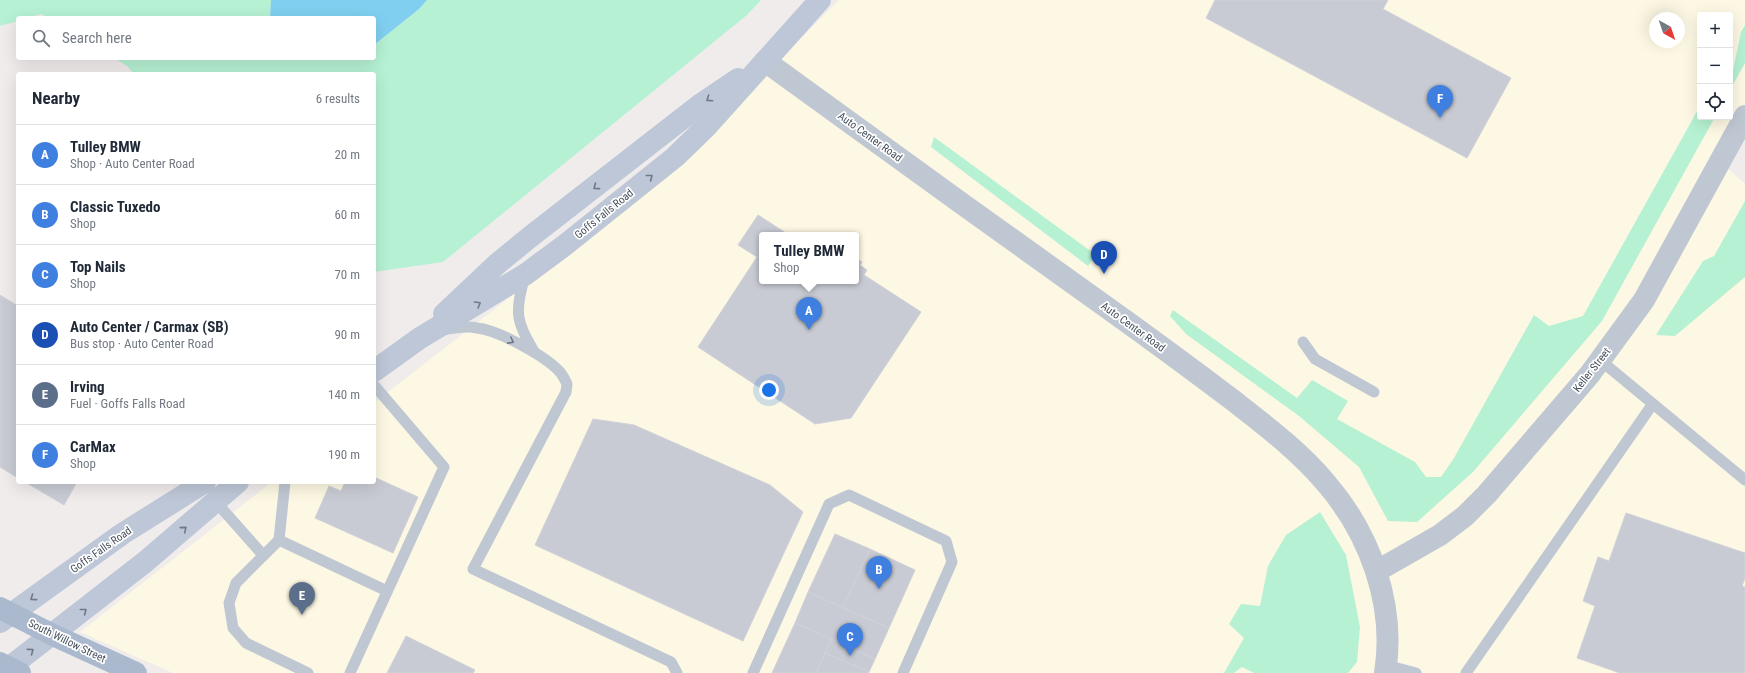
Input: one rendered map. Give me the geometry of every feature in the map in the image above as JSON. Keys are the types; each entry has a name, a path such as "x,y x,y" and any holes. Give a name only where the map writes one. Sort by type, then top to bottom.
{"main road":[{"name":"South Willow Street","path":"4,615 53,635 136,673"}],"street":[{"name":"Goffs Falls Road","path":"376,370 420,338 526,274 565,245 675,157 707,126 820,0"},
{"name":"Goffs Falls Road","path":"420,338 469,289 519,246 701,104 765,61"},
{"name":"Auto Center Road","path":"765,61 1136,328 1263,424 1306,461 1326,482 1343,505 1358,530 1377,571 1385,608 1387,636 1386,669"},
{"name":"Keller Street","path":"1377,571 1440,535 1465,516 1492,488 1590,374 1644,300 1745,116"},
{"name":"Goffs Falls Road","path":"4,615 122,534 202,484"},
{"path":"8,669 146,562 236,484"}],"lane":[{"path":"526,274 518,304 519,322 524,335 535,354"},
{"path":"420,338 450,329 477,328 500,335 535,354 558,370 564,376 567,384 566,392 473,569 671,662 677,673"},
{"path":"1303,342 1315,358 1374,392"},
{"path":"1600,360 1652,405 1745,480"},
{"path":"350,673 444,467 376,387"},
{"path":"1466,673 1652,405"},
{"path":"285,484 279,540 236,583 229,603 234,628 246,643 308,673"},
{"path":"753,673 829,504 849,496 946,541 952,562 903,673"},
{"path":"216,502 263,555"},
{"path":"279,540 387,591"},
{"path":"1386,669 1416,673"}],"shaded area":[{"path":"839,0 1745,0 1745,116 1714,156 1745,184 1745,673 173,673 80,632 269,484 376,484 376,401 662,179"}],"green space":[{"path":"0,0 271,0 270,16 45,16 41,14 34,16 16,16 16,22 0,26"},
{"path":"427,0 761,0 747,15 443,262 376,272 376,72 132,72 127,66 117,60 376,60 376,43 419,9"},
{"path":"1745,25 1745,63 1733,85 1733,70 1741,32"},
{"path":"1697,111 1697,120 1713,120 1602,321 1473,472 1417,522 1388,521 1359,467 1299,416 1186,334 1170,316 1173,310 1297,398 1312,380 1348,401 1337,419 1415,462 1426,477 1441,477 1454,458 1534,315 1549,326 1583,316"},
{"path":"934,137 1096,255 1088,266 931,147"},
{"path":"1745,201 1745,277 1675,336 1656,335 1703,261 1714,256"},
{"path":"1320,512 1346,555 1360,627 1357,662 1348,673 1254,673 1242,667 1234,673 1224,673 1244,638 1229,624 1241,604 1260,606 1268,566 1286,535"}],"water":[{"path":"271,0 427,0 419,9 376,43 376,16 270,16"}],"building":[{"path":"1215,0 1388,0 1383,9 1511,78 1467,158 1206,18"},
{"path":"758,215 784,232 759,232 759,284 859,284 859,260 862,262 860,265 867,270 864,275 921,312 851,418 815,424 698,347 757,257 738,245"},
{"path":"0,295 16,305 16,477 0,467"},
{"path":"593,419 634,425 770,485 803,512 743,641 535,545"},
{"path":"376,478 418,497 393,553 315,518 329,486 341,491 344,484 376,484"},
{"path":"28,484 76,484 64,505"},
{"path":"1626,513 1745,553 1745,578 1742,586 1745,587 1745,673 1620,673 1577,658 1595,606 1583,601 1598,557 1609,561"},
{"path":"835,534 870,549 843,608 808,592"},
{"path":"870,549 915,570 889,628 843,608"},
{"path":"808,592 889,628 875,659 795,623"},
{"path":"795,623 831,639 816,673 772,673"},
{"path":"406,636 475,670 473,673 387,673"},
{"path":"831,639 875,659 869,672 825,653"},
{"path":"825,653 869,672 816,673"}],"place":[{"name":"CarMax","path":"1440,118"},
{"name":"Auto Center / Carmax (SB)","path":"1104,274"},
{"name":"Tulley BMW","path":"809,330"},
{"name":"Classic Tuxedo","path":"879,589"},
{"name":"Irving","path":"302,615"},
{"name":"Top Nails","path":"850,656"}]}
